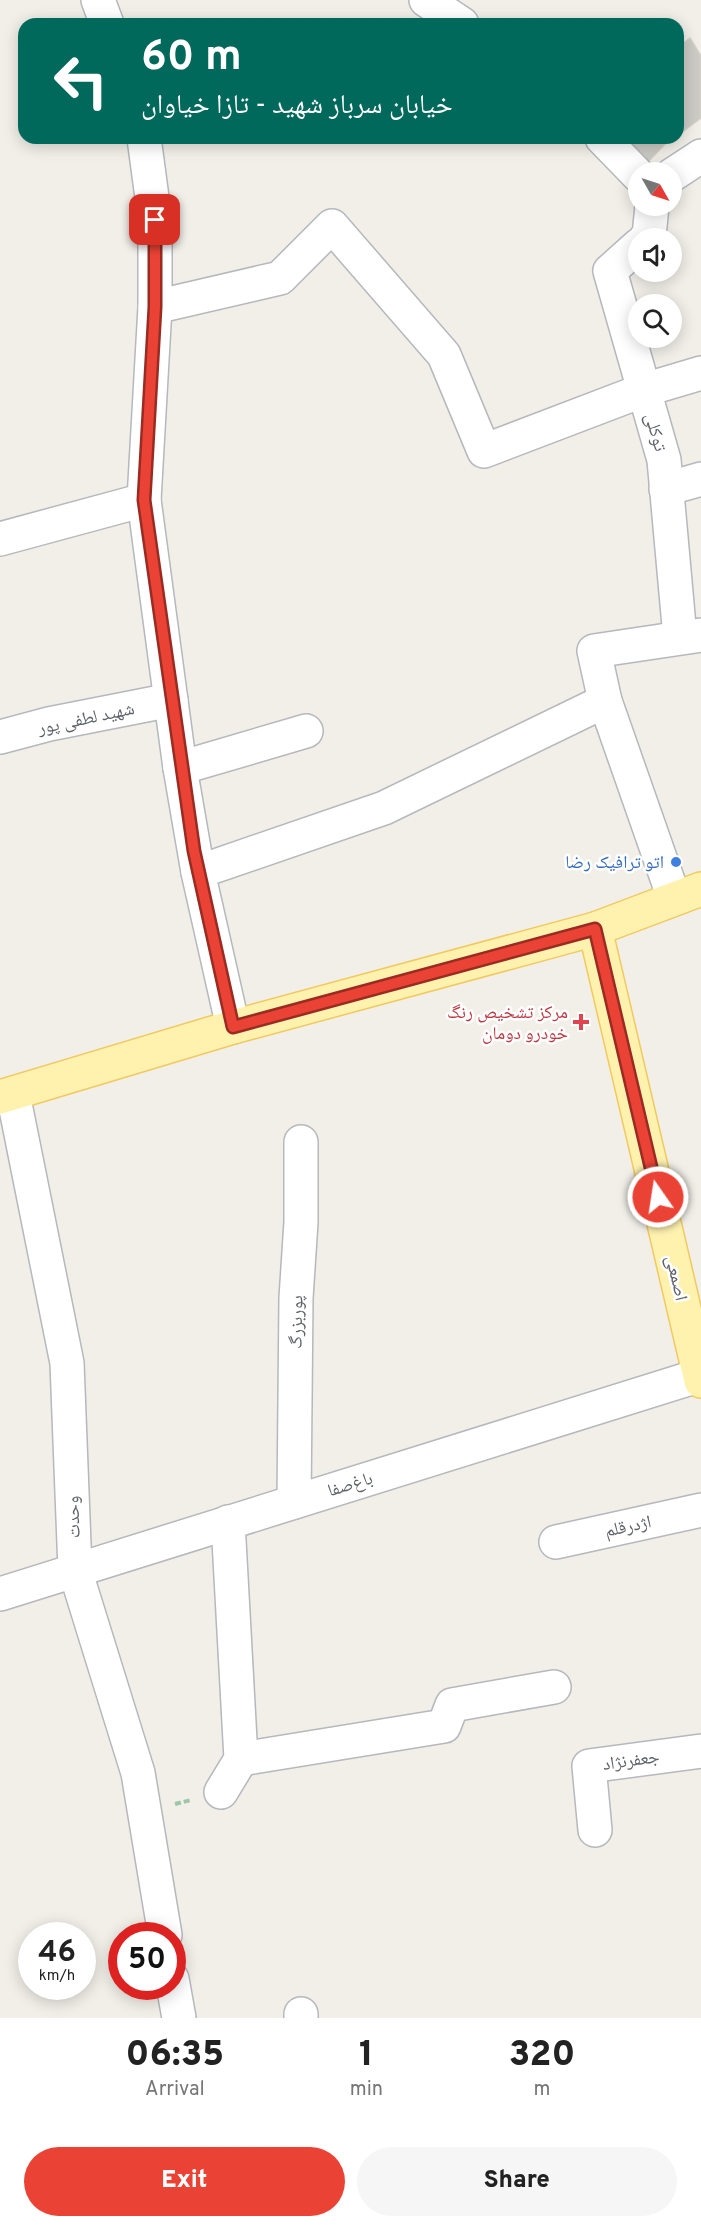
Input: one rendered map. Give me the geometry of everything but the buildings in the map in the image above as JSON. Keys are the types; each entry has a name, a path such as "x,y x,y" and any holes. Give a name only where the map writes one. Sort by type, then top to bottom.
{"main road":[{"path":"7,1095 233,1027 595,929 688,893"},
{"name":"اصمعی","path":"595,929 701,1378"}],"street":[{"path":"98,0 105,18"},
{"path":"426,0 453,18"},
{"path":"145,144 155,220 155,307 144,500 180,768 198,872 233,1027"},
{"path":"608,144 628,165"},
{"path":"682,168 701,156"},
{"path":"155,307 280,278 332,226 444,355 484,451 644,390 701,373"},
{"name":"توکلی","path":"628,255 610,271 664,460 666,489 690,636 594,651 605,701 688,893"},
{"path":"666,489 701,479"},
{"path":"0,539 144,500"},
{"name":"شهید لطفی پور","path":"0,737 49,724 171,700"},
{"path":"198,872 384,808 605,701"},
{"path":"180,768 306,731"},
{"name":"وحدت","path":"7,1095 67,1363 75,1570 138,1773 163,1922"},
{"name":"پوربزرگ","path":"294,1502 296,1298 301,1222 301,1142"},
{"name":"باغ‌صفا","path":"0,1594 701,1378"},
{"name":"اژدرقلم","path":"556,1542 701,1510"},
{"path":"221,1792 241,1759 228,1522"},
{"path":"241,1759 444,1726 452,1705 554,1687"},
{"name":"جعفرنژاد","path":"595,1830 589,1766 701,1751"},
{"path":"176,2000 179,2018"}],"path":[{"path":"144,1812 221,1792"}],"place":[{"name":"اتو ترافیک رضا","path":"676,862"},
{"name":"مرکز تشخیص رنگ خودرو دومان","path":"581,1022"}],"route":[{"path":"155,220 155,307 144,500 180,768 194,851 233,1027 595,929 658,1197"}]}
